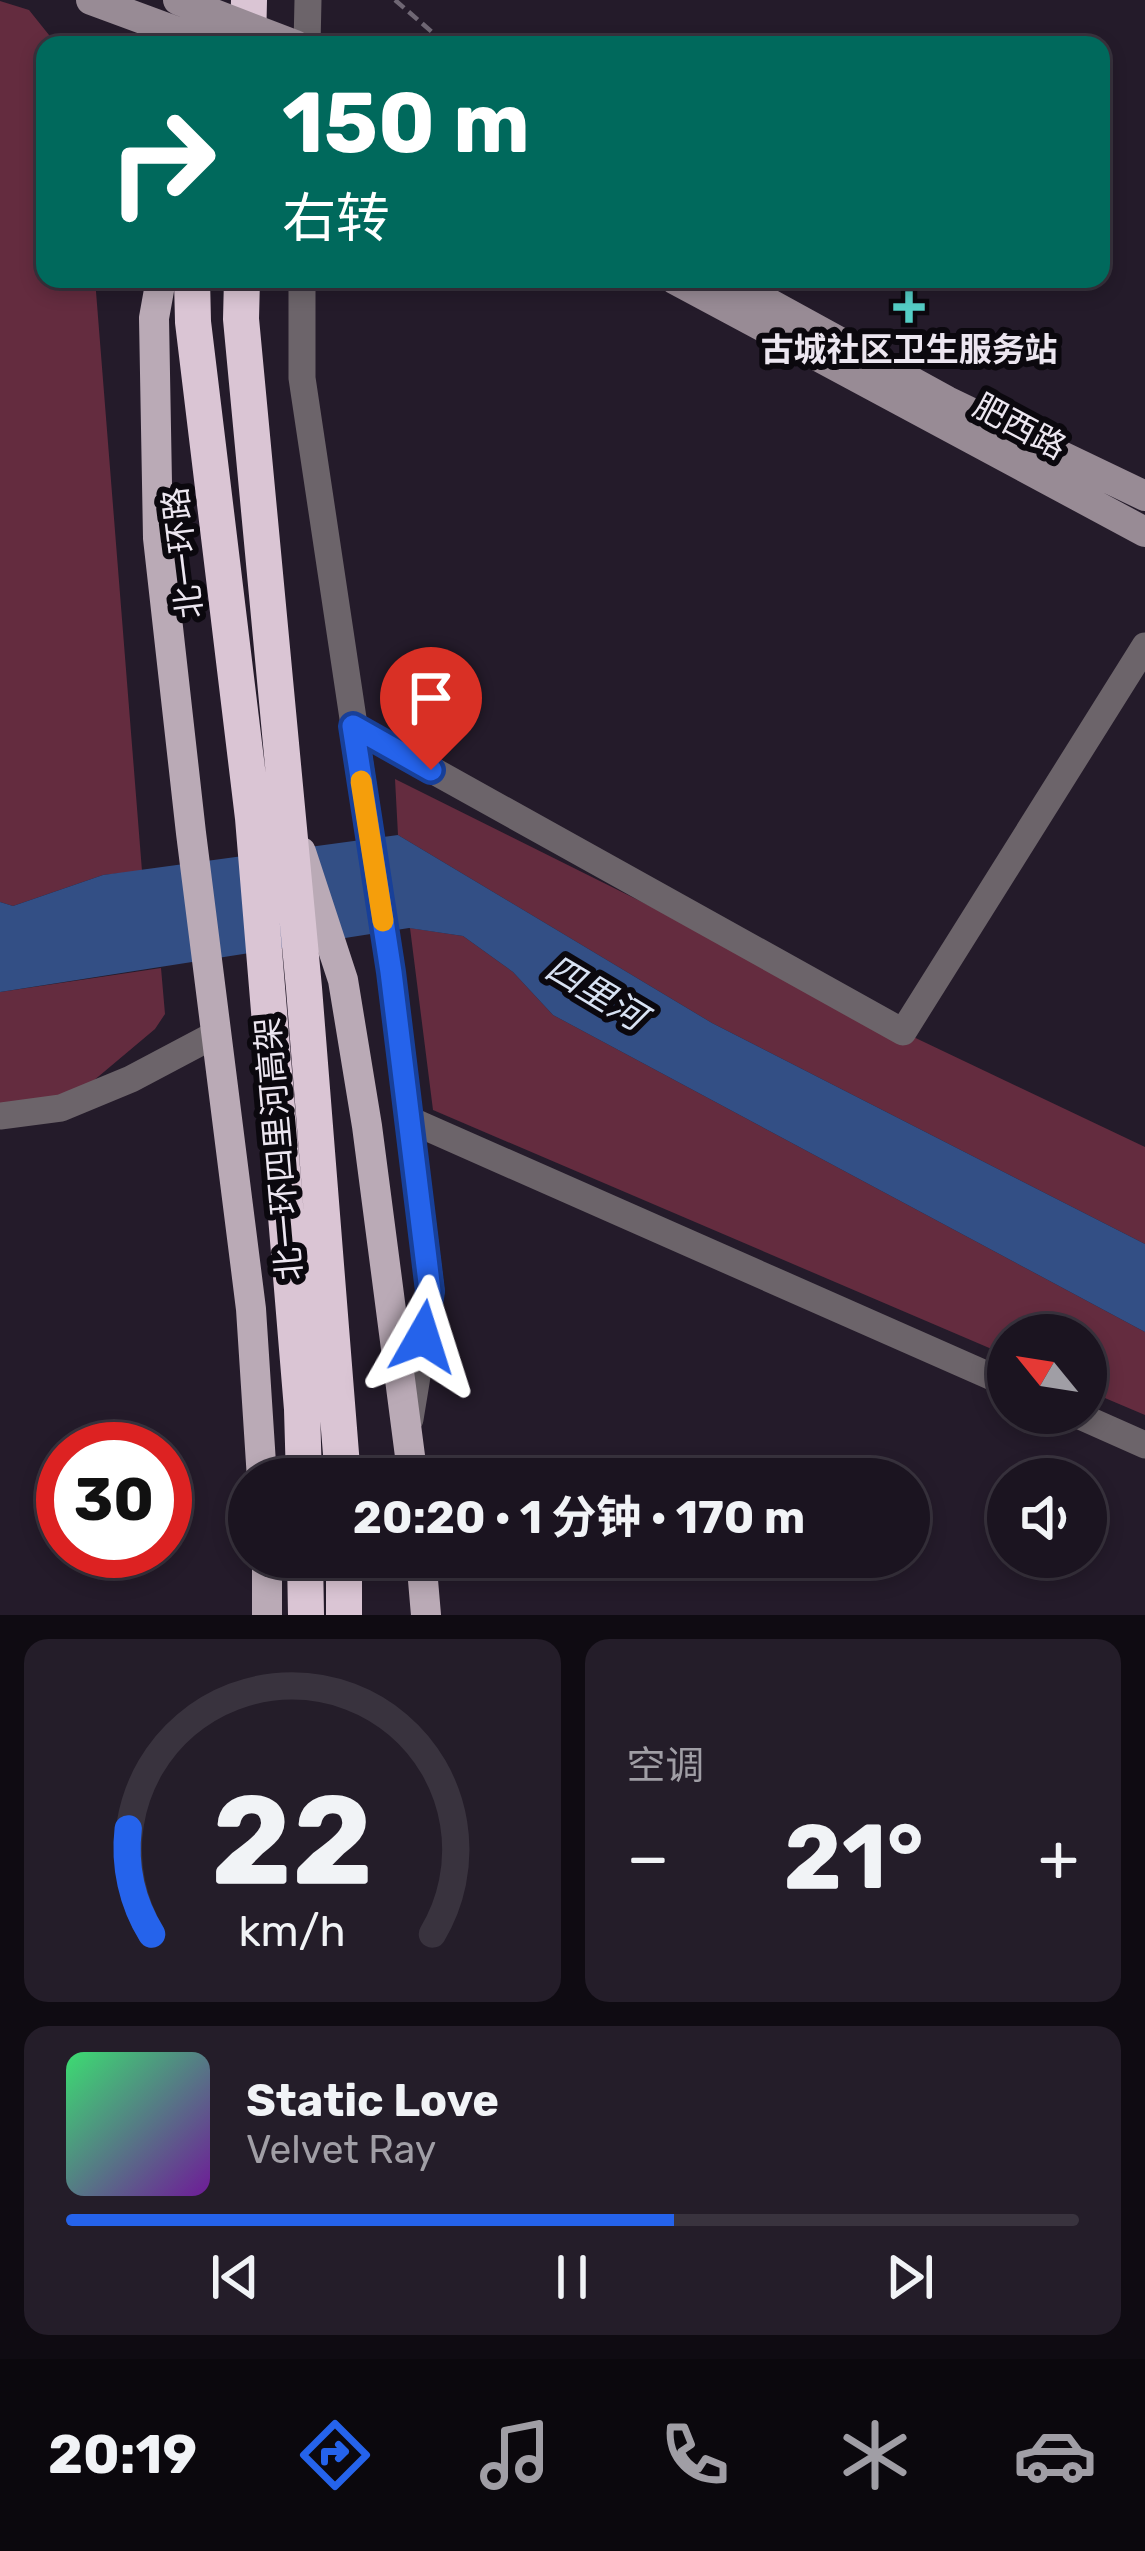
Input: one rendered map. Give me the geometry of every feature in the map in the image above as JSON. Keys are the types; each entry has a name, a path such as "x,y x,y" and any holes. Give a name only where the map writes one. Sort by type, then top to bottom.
{"highway":[{"path":"187,36 189,0"},
{"path":"248,36 249,0"},
{"name":"北一环路","path":"192,288 270,815"},
{"path":"242,288 270,815"},
{"name":"北一环四里河高架","path":"270,815 303,1458"},
{"name":"北一环四里河高架","path":"270,815 341,1458"},
{"path":"305,1578 306,1615"},
{"path":"344,1578 344,1615"}],"main road":[{"path":"91,0 189,36"},
{"path":"178,0 272,36"},
{"path":"159,288 154,318 158,538 251,1309 261,1458"},
{"name":"肥西路","path":"692,288 943,413 1145,496"},
{"name":"肥西路","path":"740,288 1145,532"},
{"path":"270,815 343,980 411,1458"},
{"path":"267,1578 267,1615"},
{"path":"423,1578 426,1615"}],"street":[{"path":"307,36 308,0"},
{"path":"302,288 302,378 391,972 430,1291 408,1430"},
{"path":"353,726 903,1032 1145,646"},
{"path":"0,1116 61,1108 216,1034"},
{"path":"410,1120 987,1375"},
{"path":"1107,1428 1145,1444"}],"path":[{"path":"395,0 437,36"}],"shaded area":[{"path":"0,1 29,10 50,36 36,36 36,288 96,288 142,871 103,875 13,906 0,902"},
{"path":"395,779 1145,1147 1145,1244 712,1023 398,835"},
{"path":"410,928 463,936 513,972 553,1015 1145,1332 1145,1415 1107,1399 1107,1314 987,1314 987,1347 433,1110"},
{"path":"161,968 165,1014 155,1029 61,1108 0,1116 0,992"}],"water":[{"name":"四里河","path":"398,835 712,1023 1145,1244 1145,1332 553,1015 513,972 463,936 409,928 0,992 0,902 13,906 103,875"}],"slow traffic":[{"path":"361,781 383,921"}],"place":[{"name":"古城社区卫生服务站","path":"909,307"}],"route":[{"path":"423,1337 430,1291 391,972 353,726 431,770"}]}
